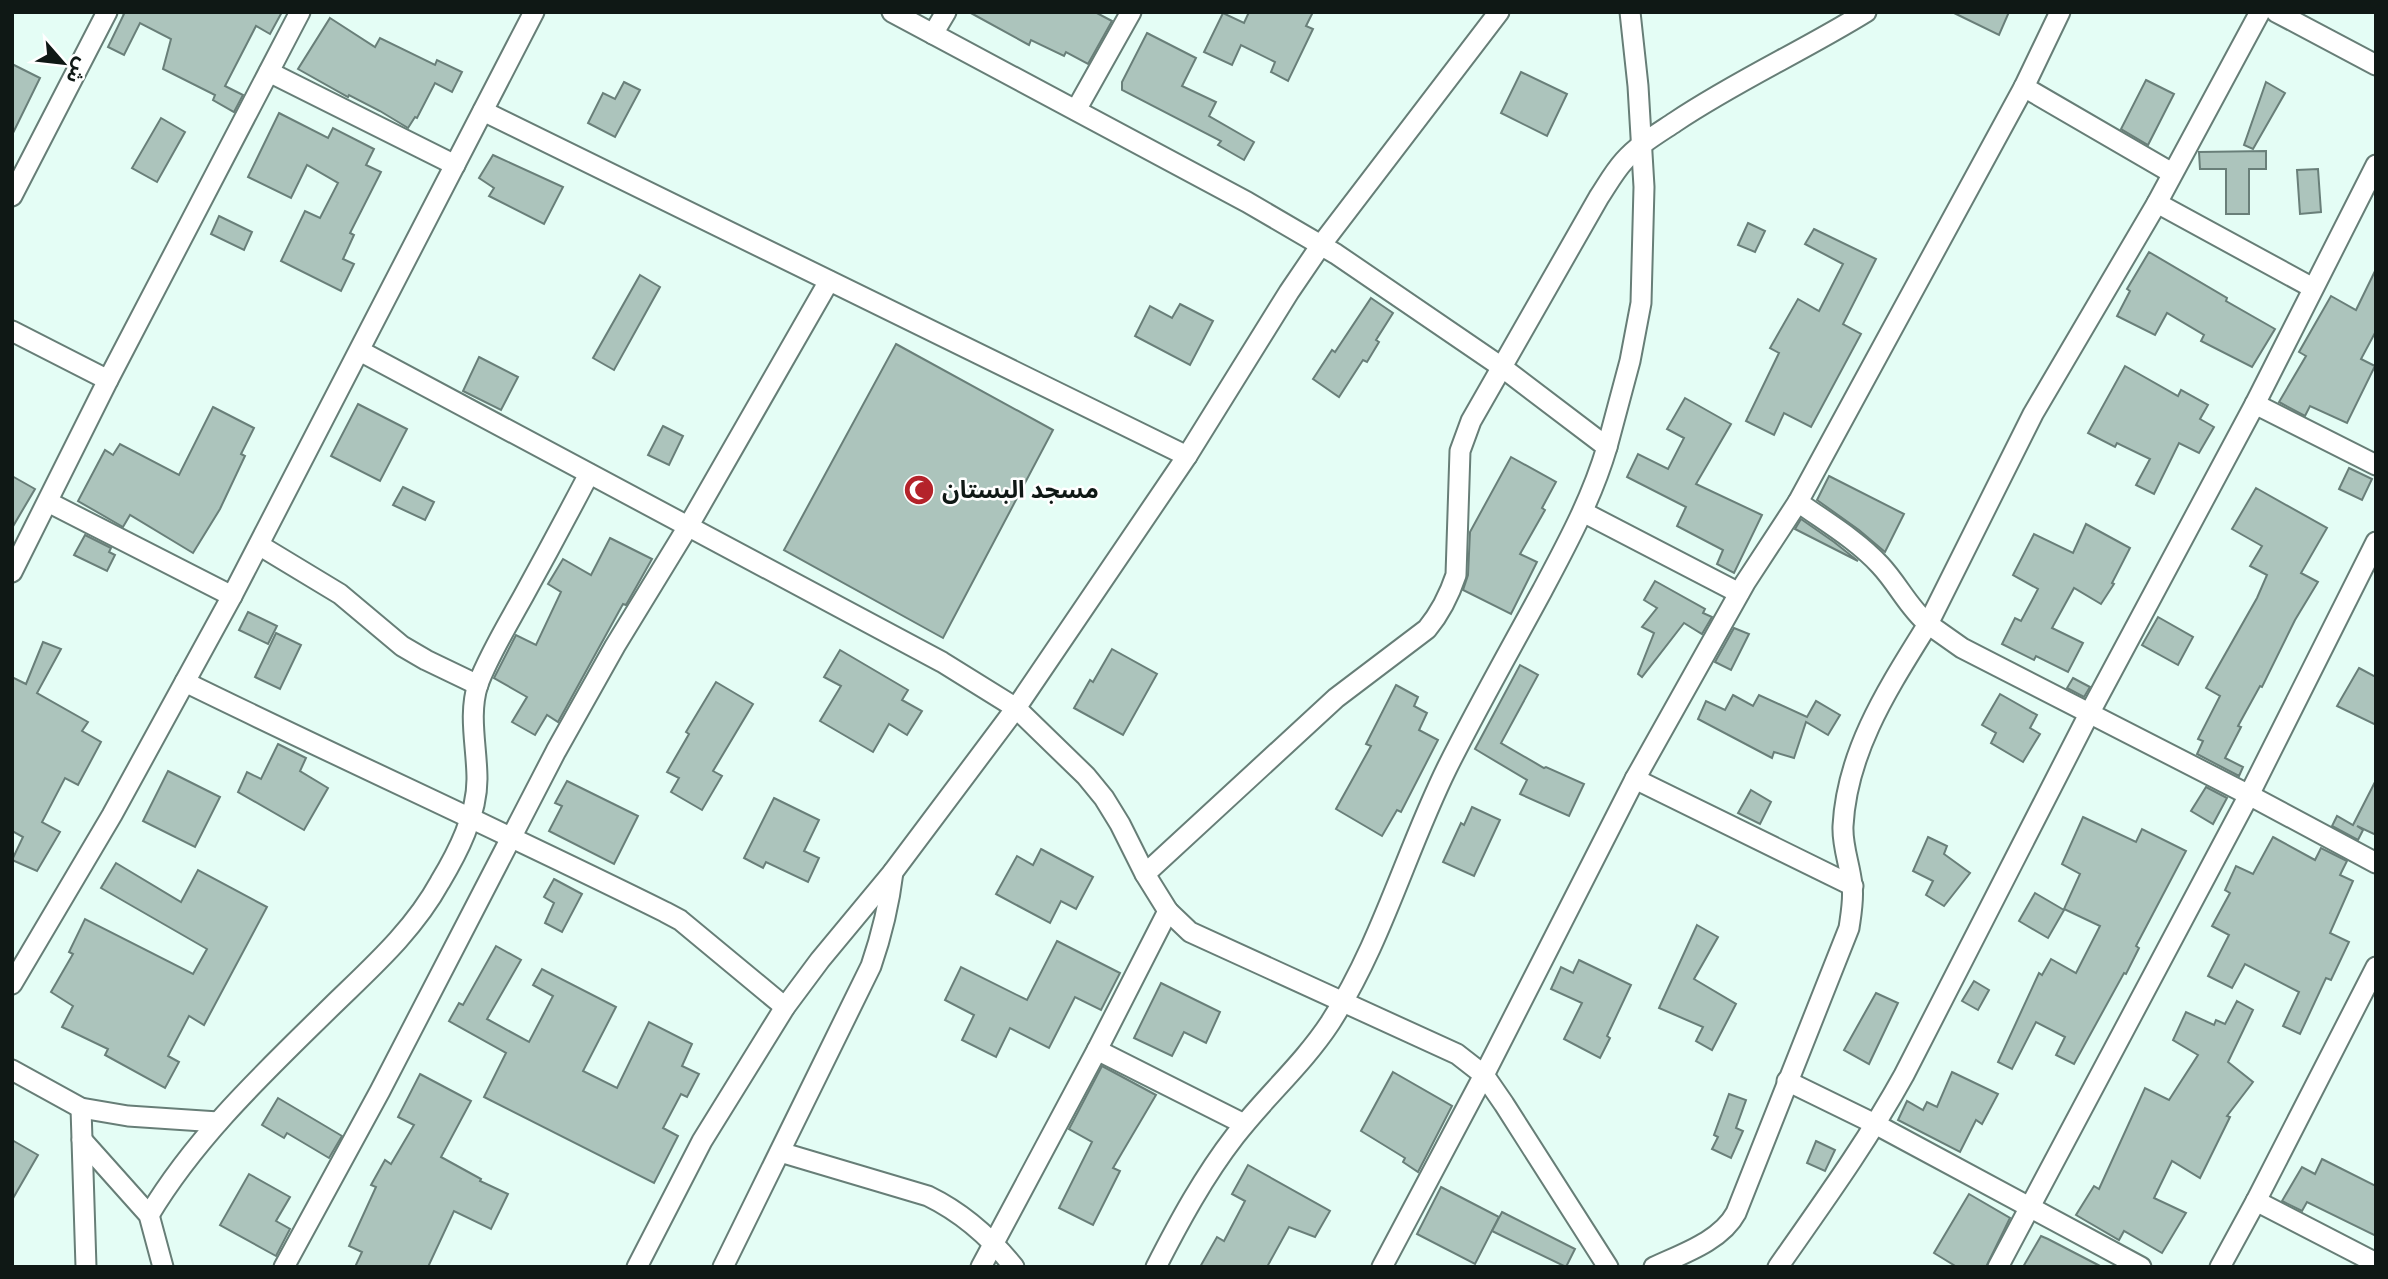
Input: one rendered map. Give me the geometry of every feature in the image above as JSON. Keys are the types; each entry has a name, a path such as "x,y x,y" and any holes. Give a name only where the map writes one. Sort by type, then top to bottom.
{"street":[{"path":"12,196 107,12"},
{"path":"12,572 108,380 300,12"},
{"path":"12,984 112,815 260,545 534,12"},
{"path":"892,12 1247,202 1321,245 1503,368 1607,447"},
{"path":"933,34 946,12"},
{"path":"1076,110 1131,12"},
{"path":"637,1267 702,1141 785,1007 893,872 1016,708 1187,456 1321,245 1499,12"},
{"path":"1156,1267 1208,1175 1244,1124 1329,1025 1343,1002 1374,939 1415,837 1447,768 1583,512 1607,447 1630,361 1641,303 1644,187 1638,86 1629,12"},
{"path":"1145,874 1336,698 1427,629 1437,617 1450,594 1458,562 1460,451 1471,421 1599,197 1623,162 1641,145 1737,84 1832,34 1866,12"},
{"path":"1382,1267 1484,1075 1634,779 1739,593 1798,502 2024,87 2060,12"},
{"path":"1654,1267 1700,1245 1732,1221 1849,928 1853,886 1843,830 1846,791 1857,756 1885,693 1928,624 2034,414 2157,203 2260,12"},
{"path":"2276,12 2376,65"},
{"path":"269,72 455,165"},
{"path":"2024,87 2172,173"},
{"path":"482,111 1187,456"},
{"path":"1778,1267 1875,1124 1904,1075 2089,714 2255,404 2376,165"},
{"path":"2157,203 2313,288"},
{"path":"284,1267 380,1091 510,836 615,646 689,526 829,281"},
{"path":"12,331 108,380"},
{"path":"360,351 942,662 1016,708 1086,776 1104,798 1145,874 1177,922 1190,932 1457,1054 1484,1075 1608,1267"},
{"path":"2255,404 2376,465"},
{"path":"149,1215 166,1187 218,1122 398,941 439,884 454,856 476,799 473,719 478,685 508,623 590,474"},
{"path":"48,502 232,596"},
{"path":"1798,502 1866,551 1890,576 1914,612 1962,648 2376,863"},
{"path":"1583,512 1739,593"},
{"path":"1998,1267 2249,795 2376,542"},
{"path":"260,545 340,594 402,646 478,685"},
{"path":"185,682 680,920 785,1007"},
{"path":"1634,779 1853,886"},
{"path":"723,1267 871,966 890,904 893,872"},
{"path":"981,1267 1168,911"},
{"path":"2220,1267 2376,967"},
{"path":"1097,1050 1244,1124"},
{"path":"12,1070 81,1108 128,1116 218,1122"},
{"path":"1787,1081 1875,1124 2141,1267"},
{"path":"81,1108 86,1267"},
{"path":"82,1140 149,1215 163,1267"},
{"path":"780,1152 928,1196 967,1219 1014,1267"},
{"path":"2256,1201 2376,1263"},
{"path":"146,1267 156,1242"}],"building":[{"path":"120,12 282,12 270,34 256,26 225,86 243,95 234,112 213,100 215,95 163,69 171,39 140,23 124,55 108,47 124,14"},
{"path":"969,12 1095,12 1112,21 1088,64 1066,52 1064,56 1031,40 1029,45"},
{"path":"1249,12 1313,12 1306,26 1313,29 1288,81 1271,72 1275,62 1241,45 1232,65 1204,52 1223,13 1244,23"},
{"path":"1952,12 2009,12 1999,35"},
{"path":"330,18 375,47 380,38 435,65 437,60 462,72 452,92 435,83 417,118 415,117 408,128 298,69"},
{"path":"1147,33 1196,58 1182,86 1216,102 1209,116 1254,142 1244,160 1218,145 1221,141 1122,90 1122,82"},
{"path":"12,64 40,78 12,135"},
{"path":"1521,72 1567,94 1547,136 1501,113"},
{"path":"2146,80 2174,94 2148,145 2121,129"},
{"path":"624,82 640,90 615,137 588,123 603,93 615,99"},
{"path":"2266,82 2285,93 2253,149 2244,145"},
{"path":"279,113 328,138 333,128 374,149 366,165 381,172 350,233 354,235 343,259 354,264 341,291 281,261 305,211 320,218 338,183 307,165 291,198 248,177"},
{"path":"161,118 185,132 157,182 132,168"},
{"path":"2266,151 2266,169 2249,169 2249,214 2226,214 2226,169 2200,169 2199,152"},
{"path":"493,155 563,187 544,224 489,196 494,188 479,178"},
{"path":"2318,169 2321,212 2300,214 2297,170"},
{"path":"219,216 252,232 244,250 211,234"},
{"path":"1748,223 1765,231 1755,252 1738,245"},
{"path":"1814,229 1876,259 1843,324 1861,334 1811,427 1784,413 1774,435 1746,421 1779,353 1770,348 1798,299 1819,311 1843,264 1805,244"},
{"path":"2149,252 2275,329 2252,367 2201,341 2204,335 2167,313 2155,335 2117,316 2130,291 2127,289"},
{"path":"2376,269 2376,331 2361,359 2375,366 2347,423 2310,406 2305,416 2279,402 2306,356 2299,352 2331,296 2356,310"},
{"path":"640,275 660,287 614,370 593,358"},
{"path":"1371,298 1393,313 1376,340 1379,342 1367,362 1363,360 1339,397 1313,379 1332,350 1335,352"},
{"path":"1180,304 1213,321 1190,365 1135,336 1150,306 1172,318"},
{"name":"مسجد البستان","path":"896,344 1053,430 943,638 784,550"},
{"path":"479,357 518,377 501,410 463,391"},
{"path":"2125,366 2178,396 2181,390 2208,405 2200,419 2214,427 2199,453 2179,443 2154,494 2136,485 2150,459 2117,443 2115,447 2088,433"},
{"path":"1685,398 1731,424 1696,484 1762,515 1734,573 1717,564 1723,550 1677,526 1686,507 1627,477 1638,454 1668,469 1684,438 1667,429"},
{"path":"358,404 407,429 380,481 331,456"},
{"path":"213,407 254,428 241,454 245,456 220,509 193,553 130,515 123,527 78,501 105,450 113,455 120,444 179,475"},
{"path":"663,426 683,436 669,465 648,455"},
{"path":"1511,457 1556,482 1542,508 1545,510 1520,554 1537,562 1511,614 1463,590 1468,575 1470,532"},
{"path":"2349,468 2372,479 2362,500 2339,489"},
{"path":"12,476 35,489 12,528"},
{"path":"1829,476 1904,514 1885,552 1817,500"},
{"path":"403,487 434,502 425,520 393,505"},
{"path":"2256,488 2327,528 2301,573 2318,582 2238,726 2241,727 2225,758 2243,767 2239,776 2197,754 2203,741 2198,739 2220,696 2206,688 2257,598 2267,575 2250,566 2262,546 2232,529"},
{"path":"1801,519 1834,542 1858,561 1795,529"},
{"path":"2086,524 2130,548 2112,583 2114,584 2101,604 2074,588 2052,628 2083,643 2068,672 2036,656 2034,660 2002,644 2015,618 2021,621 2038,589 2013,575 2034,534 2073,553"},
{"path":"85,535 111,548 109,552 115,555 107,571 74,555"},
{"path":"610,538 652,559 626,605 623,604 558,722 547,715 535,735 512,722 527,697 494,678 516,635 536,645 561,592 548,584 563,559 591,575"},
{"path":"1655,581 1705,609 1703,613 1712,617 1702,634 1684,623 1642,677 1638,674 1654,633 1642,627 1657,608 1644,600"},
{"path":"248,612 277,626 268,644 239,630"},
{"path":"2158,617 2193,637 2178,665 2142,645"},
{"path":"1734,628 1749,634 1731,670 1715,662"},
{"path":"276,633 301,645 280,689 255,677"},
{"path":"43,642 61,649 37,693 88,722 82,731 101,742 78,785 65,778 42,822 60,832 37,871 12,860 23,837 12,831 12,677 26,684"},
{"path":"1112,649 1157,674 1123,735 1074,708"},
{"path":"840,650 908,690 902,700 922,711 907,735 889,724 873,752 820,721 841,686 824,677"},
{"path":"1520,665 1538,675 1501,743 1544,768 1584,784 1569,816 1520,794 1527,780 1475,749"},
{"path":"2359,668 2376,677 2376,725 2337,706"},
{"path":"2073,678 2090,687 2084,697 2067,688"},
{"path":"716,682 753,704 713,771 722,776 702,810 671,792 679,778 667,772 689,734 686,732"},
{"path":"1396,685 1418,697 1414,706 1427,713 1419,730 1438,740 1401,812 1397,810 1382,836 1336,809 1371,746 1366,744"},
{"path":"2000,694 2037,715 2030,728 2040,734 2023,762 1991,743 1996,733 1982,725"},
{"path":"1733,695 1753,706 1759,695 1807,717 1816,701 1840,715 1828,735 1806,722 1794,758 1774,752 1772,758 1698,719 1706,701 1725,710"},
{"path":"278,744 306,758 300,771 328,788 304,830 238,792 247,772 261,779"},
{"path":"168,771 220,797 195,847 143,821"},
{"path":"2376,780 2376,835 2357,826 2363,830 2358,840 2332,826 2337,816 2353,825"},
{"path":"567,781 638,816 614,864 549,831 562,806 555,803"},
{"path":"2206,787 2227,798 2213,824 2191,811"},
{"path":"1751,790 1771,802 1760,824 1738,813"},
{"path":"774,798 819,820 804,851 819,858 808,882 766,862 763,868 744,858"},
{"path":"1472,807 1500,820 1474,876 1443,862 1461,823 1464,825"},
{"path":"2083,817 2136,842 2142,829 2186,851 2136,946 2139,948 2126,974 2124,973 2074,1064 2056,1055 2065,1037 2036,1022 2012,1069 1998,1062 2039,973 2042,975 2051,959 2076,973 2100,926 2064,909 2080,874 2062,864"},
{"path":"1928,837 1947,846 1944,854 1970,873 1944,906 1926,895 1933,881 1913,871"},
{"path":"2273,837 2315,860 2321,848 2347,861 2340,875 2353,881 2330,933 2349,942 2331,980 2326,978 2300,1034 2283,1026 2299,992 2245,964 2232,988 2208,976 2229,935 2212,926 2230,893 2225,890 2236,866 2253,874"},
{"path":"1041,849 1093,877 1076,909 1061,901 1050,923 996,894 1017,856 1033,865"},
{"path":"116,863 181,902 198,870 267,907 204,1025 189,1016 168,1056 179,1062 165,1088 105,1055 108,1049 62,1027 73,1006 51,992 73,954 69,952 85,919 193,974 207,949 101,888"},
{"path":"554,879 582,894 562,932 545,923 554,903 544,897"},
{"path":"2035,893 2064,910 2048,938 2019,921"},
{"path":"1697,925 1718,937 1694,979 1736,1004 1712,1050 1696,1041 1703,1027 1659,1008"},
{"path":"1057,941 1120,973 1101,1010 1075,997 1049,1048 1010,1028 996,1057 962,1040 974,1015 945,1000 961,967 1027,1000"},
{"path":"496,946 521,960 487,1019 529,1042 553,996 533,985 542,969 616,1007 583,1071 617,1088 649,1022 692,1044 682,1066 699,1074 687,1097 681,1094 663,1128 678,1136 654,1183 484,1097 506,1053 449,1021 459,1003 463,1005"},
{"path":"1579,960 1631,985 1607,1036 1610,1038 1600,1058 1564,1039 1582,1003 1551,989 1561,967 1573,973"},
{"path":"1974,981 1989,990 1978,1010 1962,1001"},
{"path":"1161,983 1220,1012 1206,1043 1184,1032 1172,1056 1134,1038"},
{"path":"1876,993 1898,1003 1869,1064 1844,1050"},
{"path":"2237,1001 2253,1010 2228,1062 2253,1082 2227,1116 2230,1117 2200,1178 2172,1161 2154,1198 2186,1213 2162,1253 2124,1231 2119,1240 2076,1215 2094,1186 2099,1189 2145,1088 2169,1100 2198,1055 2173,1040 2186,1012 2214,1025 2216,1020 2225,1024"},
{"path":"1102,1066 1156,1095 1113,1168 1120,1171 1093,1225 1059,1208 1092,1142 1069,1129"},
{"path":"1393,1072 1452,1106 1418,1172 1403,1162 1405,1158 1361,1131"},
{"path":"1952,1072 1998,1094 1982,1124 1976,1120 1960,1152 1898,1120 1907,1101 1923,1110 1927,1102 1937,1107"},
{"path":"420,1074 471,1101 441,1157 481,1179 480,1181 508,1194 491,1229 454,1211 428,1267 355,1267 362,1252 349,1246 376,1187 371,1185 385,1160 391,1164 414,1125 398,1117"},
{"path":"1729,1094 1746,1100 1736,1128 1743,1131 1731,1158 1712,1149 1718,1137 1714,1135"},
{"path":"278,1098 342,1136 329,1158 287,1133 284,1138 262,1125"},
{"path":"12,1140 38,1155 12,1200"},
{"path":"1816,1141 1835,1150 1825,1171 1807,1163"},
{"path":"2322,1159 2376,1186 2376,1236 2307,1202 2302,1211 2282,1201 2302,1167 2315,1174"},
{"path":"1248,1165 1330,1211 1315,1237 1289,1227 1267,1267 1200,1267 1217,1237 1224,1241 1245,1201 1232,1194"},
{"path":"249,1174 290,1197 276,1221 290,1229 276,1256 220,1225"},
{"path":"1441,1187 1499,1217 1475,1264 1417,1234"},
{"path":"1969,1194 2010,1218 1986,1267 1957,1267 1934,1253"},
{"path":"1502,1212 1575,1249 1566,1267 1492,1231"},
{"path":"2041,1236 2048,1239 2102,1267 2023,1267"}],"place":[{"name":"مسجد البستان","path":"919,490"}]}
